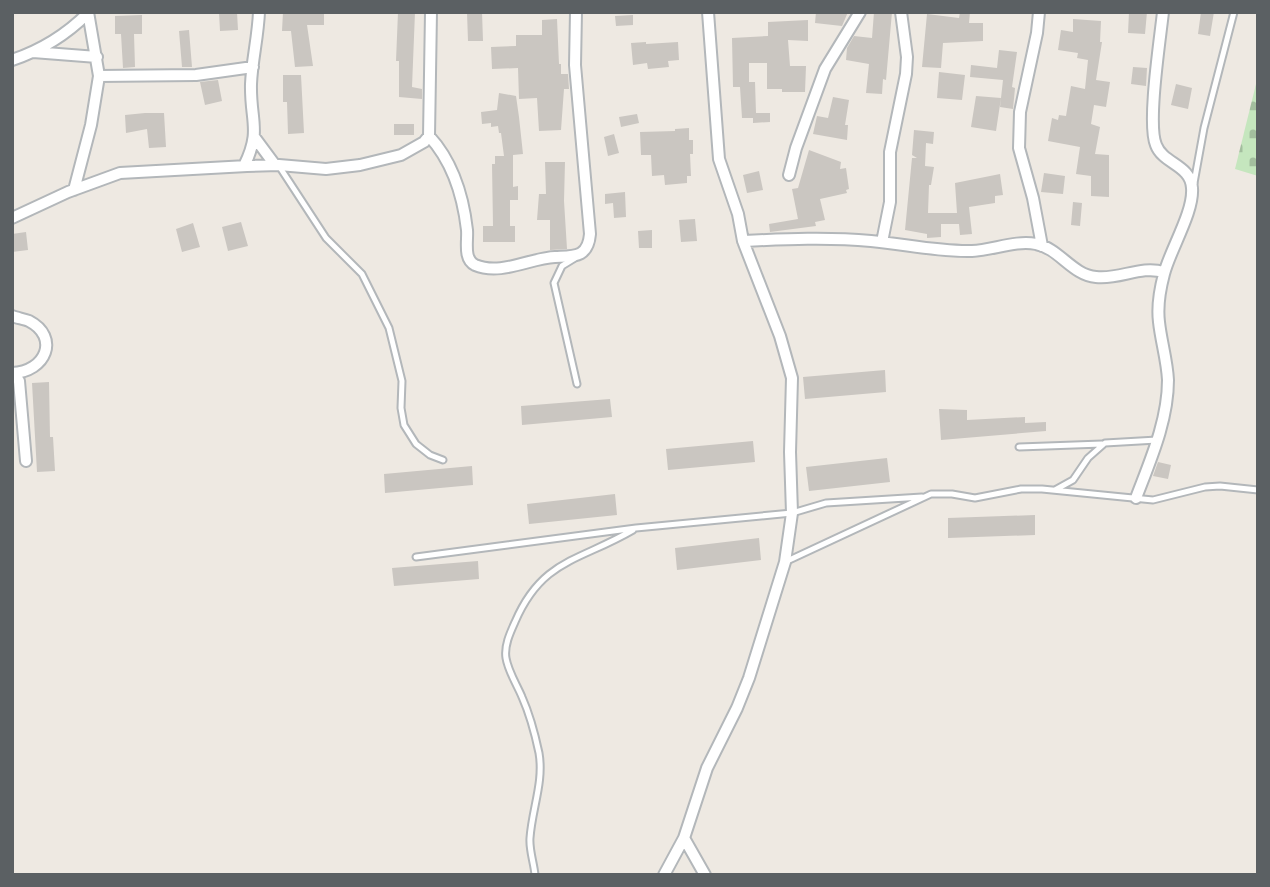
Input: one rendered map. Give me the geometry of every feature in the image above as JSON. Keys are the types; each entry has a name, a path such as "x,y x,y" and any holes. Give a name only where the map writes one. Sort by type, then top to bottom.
{"street":[{"path":"12,60 51,44 69,32 88,12"},
{"path":"75,190 91,125 99,76 88,12"},
{"path":"244,166 255,138 251,85 259,12"},
{"path":"12,218 120,173 277,165 327,169 360,165 401,155 424,142 429,136 431,12"},
{"path":"429,136 448,160 457,182 464,209 468,257 471,262 482,266 508,267 542,258 577,256 587,248 590,234 575,65 576,12"},
{"path":"664,875 684,838 707,768 749,678 785,562 792,513 792,378 780,336 743,241 738,214 719,159 708,12"},
{"path":"789,176 796,148 825,69 860,12"},
{"path":"882,242 890,202 890,152 906,74 907,57 901,12"},
{"path":"1039,12 1020,112 1019,148 1033,198 1042,246"},
{"path":"1136,498 1157,440 1168,382 1159,321 1164,272 1183,224 1192,190 1186,172 1159,152 1153,131 1163,12"},
{"path":"33,52 97,57"},
{"path":"99,76 196,75 253,68"},
{"path":"255,138 277,165"},
{"path":"743,241 804,237 972,251 1034,243 1081,274 1094,277 1117,276 1150,269 1164,272"},
{"path":"12,316 31,322 43,336 46,346 45,357 40,364 21,373 13,373"},
{"path":"13,373 19,382 26,461"},
{"path":"684,838 705,875"},
{"path":"695,859 698,875"}],"lane":[{"path":"1192,190 1204,128 1234,12"},
{"path":"277,165 326,239 362,274 389,328 402,381 401,408 404,425 416,444 430,455 443,460"},
{"path":"577,256 562,266 554,283 577,384"},
{"path":"1019,447 1157,440"},
{"path":"1055,490 1073,480 1088,458 1105,443"},
{"path":"416,556 636,528 792,513 826,503 922,497 939,493 975,498 1021,489 1055,490 1161,500 1197,489 1220,486 1258,490"},
{"path":"785,562 922,497"},
{"path":"535,875 529,841 541,778 540,757 532,723 506,656 509,636 523,604 545,575 636,528"}],"green space":[{"path":"1258,76 1258,176 1235,169"}],"building":[{"path":"219,12 237,12 238,30 220,31"},
{"path":"283,12 324,12 324,25 307,25 313,66 295,67 291,31 282,31"},
{"path":"398,12 415,12 412,87 422,89 422,99 399,97 399,61 396,61"},
{"path":"467,12 482,12 483,41 468,41"},
{"path":"816,12 848,12 842,26 815,23"},
{"path":"874,12 892,12 886,80 883,79 882,94 866,93 869,64 846,60 847,48 854,36 872,38"},
{"path":"960,12 970,12 969,23 983,23 983,41 943,43 941,68 922,67 927,14 959,18"},
{"path":"1129,12 1147,12 1145,34 1128,33"},
{"path":"1201,12 1214,12 1210,36 1198,34"},
{"path":"142,15 142,34 134,34 135,67 123,68 121,34 115,34 115,16"},
{"path":"633,15 633,25 616,26 615,16"},
{"path":"557,19 559,64 561,74 568,74 569,89 564,89 561,130 539,131 537,98 519,99 518,68 492,69 491,47 516,46 516,35 542,35 542,20"},
{"path":"1073,19 1101,21 1102,42 1096,80 1110,82 1106,107 1094,105 1091,124 1100,127 1095,154 1109,155 1109,197 1091,196 1091,176 1076,174 1080,147 1048,141 1052,118 1058,120 1059,115 1066,116 1071,86 1085,89 1088,60 1077,58 1078,53 1058,50 1061,30 1073,32"},
{"path":"808,20 808,41 788,40 790,66 806,66 805,92 767,89 767,63 749,63 749,82 755,82 756,113 770,113 770,122 753,123 753,118 742,118 740,87 733,87 732,38 768,36 768,22"},
{"path":"189,30 192,67 182,67 179,31"},
{"path":"678,42 679,60 668,61 669,67 648,69 647,63 633,65 631,43"},
{"path":"999,50 1017,52 1012,87 1015,88 1013,109 1000,107 1003,80 970,77 971,65 997,68"},
{"path":"1133,67 1147,68 1146,86 1131,84"},
{"path":"939,72 965,75 962,100 937,98"},
{"path":"283,75 301,75 304,133 288,134 287,102 283,102"},
{"path":"218,80 222,101 205,105 200,82"},
{"path":"1176,84 1192,88 1188,109 1171,105"},
{"path":"499,93 516,96 523,154 513,155 513,187 518,186 518,200 510,200 510,226 515,226 515,242 483,242 483,226 493,226 492,164 495,164 495,156 504,156 498,126 491,127 491,123 482,124 481,112 497,110"},
{"path":"976,96 1001,98 996,131 971,127"},
{"path":"833,97 849,100 845,125 848,125 847,140 813,134 817,116 828,118"},
{"path":"164,113 166,147 149,148 147,129 126,133 125,115"},
{"path":"637,114 639,123 621,127 619,117"},
{"path":"394,124 414,124 414,135 394,135"},
{"path":"689,128 689,140 693,140 693,154 690,154 691,176 687,176 687,183 665,185 664,175 652,176 651,155 641,155 640,132"},
{"path":"914,130 934,132 933,144 926,143 925,166 934,167 929,185 928,213 957,213 955,183 1000,174 1003,195 995,196 995,203 969,207 972,234 960,235 959,224 941,224 941,237 927,238 927,234 905,230 912,158 917,158 912,155"},
{"path":"614,134 619,153 608,156 604,137"},
{"path":"809,150 841,162 840,169 846,168 849,189 846,190 847,193 820,199 825,220 815,222 816,226 770,232 769,224 798,219 792,189 798,188"},
{"path":"545,162 565,162 567,249 550,250 550,220 537,220 539,194 546,194"},
{"path":"759,171 763,190 747,193 743,175"},
{"path":"1044,173 1065,176 1063,194 1041,192"},
{"path":"625,192 626,217 614,218 613,203 605,204 605,194"},
{"path":"1073,202 1082,203 1080,226 1071,225"},
{"path":"695,219 697,241 681,242 679,220"},
{"path":"241,222 248,246 228,251 222,227"},
{"path":"193,223 200,247 182,252 176,229"},
{"path":"652,230 652,248 639,248 638,231"},
{"path":"26,232 28,250 12,252 12,234"},
{"path":"885,370 886,392 805,399 803,377"},
{"path":"49,382 50,437 53,437 55,471 37,472 32,383"},
{"path":"610,399 612,417 522,425 521,406"},
{"path":"939,409 967,410 967,420 1025,417 1025,423 1046,422 1046,431 941,440"},
{"path":"753,441 755,462 668,470 666,449"},
{"path":"887,458 890,482 809,491 806,467"},
{"path":"1158,462 1171,465 1168,479 1153,476"},
{"path":"472,466 473,485 385,493 384,474"},
{"path":"615,494 617,515 529,524 527,504"},
{"path":"1035,515 1035,535 948,538 948,518"},
{"path":"759,538 761,560 677,570 675,548"},
{"path":"478,561 479,579 394,586 392,568"}]}
